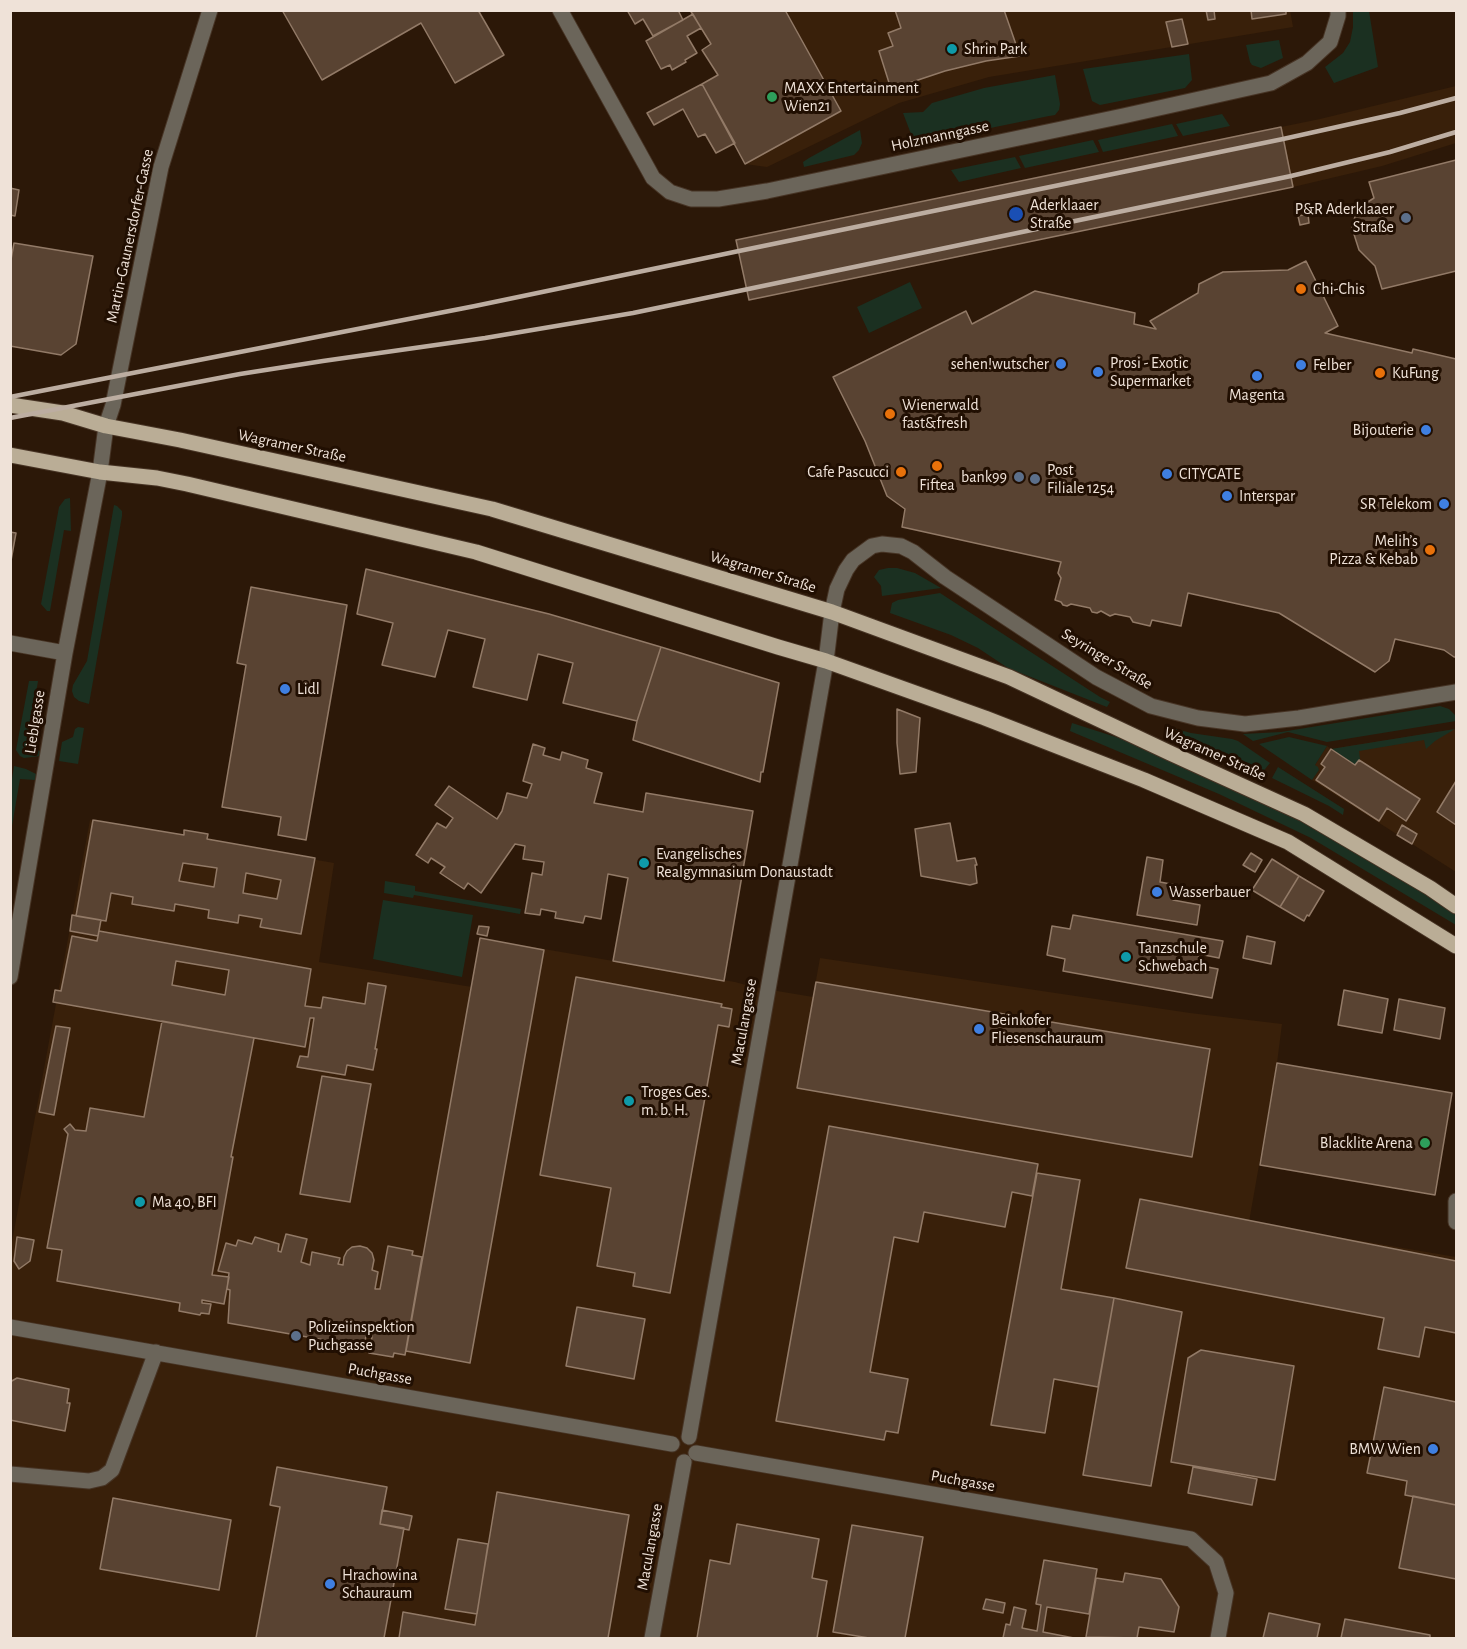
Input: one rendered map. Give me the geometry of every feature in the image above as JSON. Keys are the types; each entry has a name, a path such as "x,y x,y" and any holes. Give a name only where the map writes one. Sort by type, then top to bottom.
{"main road":[{"name":"Wagramer Straße","path":"10,405 63,413 106,426 180,440 492,509 832,612 1009,677 1304,814 1430,888 1456,906"},
{"path":"10,455 100,472 188,484 476,552 826,661 985,718 1133,776 1288,842 1456,946"}],"street":[{"name":"Martin-Gaunersdorfer-Gasse","path":"100,472 106,426 113,405 161,167 210,10"},
{"name":"Holzmanngasse","path":"560,10 653,178 670,192 691,200 718,199 790,186 1271,83 1306,63 1330,42 1338,10"},
{"name":"Lieblgasse","path":"10,977 65,653 100,472"},
{"name":"Seyringer Straße","path":"832,612 837,589 853,560 873,546 891,544 913,552 945,577 1096,676 1151,706 1198,718 1245,724 1299,718 1456,692"},
{"name":"Maculangasse","path":"689,1437 826,661 832,612"},
{"path":"10,643 65,653"},
{"path":"1456,1201 1456,1222"},
{"name":"Puchgasse","path":"10,1327 672,1444"},
{"path":"10,1474 89,1481 102,1478 112,1470 156,1352"},
{"path":"679,1437 689,1437 696,1443 697,1448 690,1457 675,1458 672,1454 672,1444 679,1437"},
{"name":"Maculangasse","path":"652,1638 690,1457"},
{"name":"Puchgasse","path":"690,1457 1191,1539 1216,1562 1226,1593 1218,1638"}],"shaded area":[{"path":"1290,10 1293,27 989,77 899,103 767,167 745,164 702,84 717,74 702,50 710,44 690,11"},
{"path":"1456,86 1456,143 1382,166 1293,187 1281,127"},
{"path":"1456,729 1456,872 1312,780 1319,770 1315,765 1327,746 1331,749"},
{"path":"90,820 334,863 319,962 472,987 480,938 813,997 820,958 1190,1013 1282,1024 1249,1222 1456,1257 1456,1638 11,1638 11,1247"}],"green space":[{"path":"1353,11 1369,11 1378,67 1334,83 1325,67 1343,53 1350,42"},
{"path":"1279,40 1283,58 1261,68 1252,65 1246,45"},
{"path":"1189,54 1192,80 1185,88 1100,105 1092,101 1083,69"},
{"path":"1055,75 1060,104 1055,115 921,141 911,134 903,113 923,112 932,103 984,88"},
{"path":"1222,114 1230,126 1183,136 1176,124"},
{"path":"1172,124 1178,136 1103,152 1098,140"},
{"path":"860,130 862,143 854,155 804,167 803,162 809,158"},
{"path":"1093,140 1099,152 1025,168 1019,156"},
{"path":"1015,157 1021,168 959,182 951,170"},
{"path":"910,282 922,308 869,333 857,307"},
{"path":"70,498 71,531 64,530 50,611 47,611 41,604 59,507 65,499"},
{"path":"114,505 122,511 122,516 89,704 79,701 74,697 72,691 87,661"},
{"path":"888,568 915,573 941,588 882,596 881,586 874,577 879,570"},
{"path":"940,593 1110,702 1107,707 1008,668 978,648 951,635 890,613 892,603 898,600"},
{"path":"29,681 38,681 27,747 40,751 40,756 24,758 16,750"},
{"path":"1440,706 1449,709 1455,715 1456,721 1327,742 1288,732 1253,741 1243,734 1281,732"},
{"path":"1072,723 1147,747 1292,812 1456,912 1456,925 1311,838 1219,794 1070,731"},
{"path":"78,727 84,728 78,764 59,761 62,742 73,737"},
{"path":"1169,727 1238,741 1270,763 1261,774 1167,733"},
{"path":"1455,729 1426,749 1424,740 1359,751 1360,759 1355,765 1331,749"},
{"path":"1289,737 1327,746 1315,765 1319,770 1312,780 1259,744"},
{"path":"14,766 36,774 35,780 20,779 11,832 11,785"},
{"path":"1278,767 1344,809 1343,815 1272,778"},
{"path":"385,881 415,886 415,891 521,909 520,914 414,895 413,898 384,893"},
{"path":"383,900 473,915 462,977 373,959"}],"building":[{"path":"282,10 478,10 504,55 455,83 421,23 322,80"},
{"path":"627,10 678,10 683,20 653,36 643,19 635,24"},
{"name":"MAXX Entertainment Wien21","path":"690,10 785,10 841,111 745,164 702,84 718,75 702,50 711,44"},
{"name":"Shrin Park","path":"895,10 1004,10 1020,56 945,71 891,89 879,51 893,46 888,33 901,28"},
{"path":"1206,10 1214,10 1215,19 1208,20"},
{"path":"1251,10 1286,10 1286,14 1252,19"},
{"path":"693,14 701,28 687,36 697,53 672,70 670,65 661,69 646,41"},
{"path":"1182,19 1188,44 1172,47 1166,22"},
{"path":"702,84 735,143 716,153 705,134 698,137 683,109 654,125 647,113"},
{"path":"1281,127 1293,187 749,300 736,240"},
{"name":"P&R Aderklaaer Straße","path":"1456,160 1456,271 1382,289 1375,266 1359,250 1352,228 1357,209 1374,198 1369,182"},
{"path":"10,188 19,190 15,216 10,215"},
{"path":"1308,214 1309,223 1300,225 1298,216"},
{"path":"14,243 93,256 76,344 61,355 10,346 10,265"},
{"name":"CITYGATE","path":"1306,261 1338,326 1325,333 1412,353 1413,349 1456,359 1456,657 1444,650 1395,639 1389,661 1375,672 1279,613 1188,593 1181,626 1152,620 1150,626 1133,622 1130,617 1115,614 1110,616 1101,611 1092,612 1090,608 1071,604 1063,605 1055,600 1061,578 1058,573 1061,562 902,527 905,509 887,496 865,441 833,377 966,311 972,324 1035,291 1135,313 1134,324 1156,329 1150,321 1198,293 1199,284 1223,272 1288,270"},
{"path":"10,532 16,533 10,566"},
{"path":"366,569 549,614 661,647 637,721 563,703 573,663 538,654 527,700 473,687 485,639 448,630 435,677 382,665 393,623 357,614"},
{"path":"251,587 347,605 306,840 278,835 281,817 222,807 246,665 237,663"},
{"path":"661,647 779,683 760,782 633,740"},
{"path":"897,709 920,718 916,772 900,774"},
{"name":"Evangelisches Realgymnasium Donaustadt","path":"533,744 545,748 543,755 560,760 562,752 588,760 586,768 602,773 594,803 643,812 646,793 753,811 724,981 613,961 628,878 608,874 601,919 585,916 583,923 555,918 556,912 541,909 540,915 525,913 532,873 542,875 544,862 523,859 525,846 515,844 481,893 468,883 464,889 440,873 445,867 431,858 428,863 416,855 437,823 446,828 453,818 435,805 449,786 497,819 507,793 527,798 532,784 523,781"},
{"path":"1331,749 1355,765 1359,760 1420,799 1406,821 1387,808 1379,821 1316,780 1325,767 1321,764"},
{"path":"1456,781 1456,825 1437,812"},
{"path":"93,820 184,835 184,830 208,834 207,839 315,858 301,934 260,927 262,919 239,915 238,923 208,918 209,910 175,904 174,911 132,904 133,897 111,893 106,921 76,916","holes":["183,863 217,868 214,887 179,881","246,873 281,880 277,899 243,893"]},
{"path":"950,823 957,861 975,858 977,883 970,885 921,876 915,829"},
{"path":"1402,825 1417,834 1412,844 1397,835"},
{"path":"1251,853 1262,860 1255,872 1243,865"},
{"name":"Wasserbauer","path":"1147,857 1163,860 1160,882 1176,885 1173,900 1200,905 1197,925 1137,915"},
{"path":"1272,859 1299,876 1280,907 1252,890"},
{"path":"1299,876 1324,891 1304,921 1280,907"},
{"path":"72,915 101,920 98,936 70,931"},
{"name":"Tanzschule Schwebach","path":"1073,915 1223,941 1219,958 1199,954 1197,965 1218,969 1212,998 1063,971 1065,959 1047,955 1052,926 1070,929"},
{"path":"479,926 489,927 487,936 477,934"},
{"path":"99,931 311,969 305,1006 321,1008 323,997 365,1004 368,983 386,986 373,1070 347,1065 345,1075 297,1067 300,1056 308,1057 314,1018 310,1018 305,1047 53,1002 55,990 61,991 72,936 97,941","holes":["176,961 229,970 225,995 172,985"]},
{"path":"1247,936 1275,942 1271,964 1243,958"},
{"path":"480,938 544,950 470,1363 406,1351"},
{"name":"Troges Ges. m. b. H.","path":"576,977 722,1004 721,1007 732,1009 729,1027 718,1025 670,1293 633,1286 635,1273 597,1266 611,1188 540,1175"},
{"path":"816,982 1210,1049 1192,1157 797,1088"},
{"path":"1344,990 1388,999 1382,1033 1338,1025"},
{"path":"1399,999 1445,1008 1440,1039 1394,1030"},
{"name":"Ma 40, BFI","path":"162,1021 254,1038 231,1157 233,1157 212,1275 229,1277 224,1304 202,1300 202,1303 211,1304 209,1314 201,1313 200,1315 179,1311 180,1303 57,1281 62,1250 47,1248 68,1134 64,1129 70,1124 75,1130 86,1131 90,1108 144,1117"},
{"path":"56,1026 70,1028 54,1115 39,1112"},
{"name":"Blacklite Arena","path":"1277,1063 1452,1093 1435,1195 1260,1165"},
{"path":"322,1076 371,1084 350,1202 300,1194"},
{"path":"829,1126 1038,1164 1032,1196 1012,1192 1005,1227 924,1212 918,1242 894,1237 870,1372 908,1379 898,1433 886,1431 884,1440 776,1421"},
{"path":"1037,1173 1080,1180 1061,1289 1114,1298 1098,1387 1054,1379 1045,1433 991,1425"},
{"path":"1140,1199 1456,1261 1456,1333 1425,1327 1419,1357 1378,1349 1384,1318 1126,1268"},
{"path":"286,1234 307,1239 301,1262 310,1265 312,1252 340,1258 338,1264 343,1265 347,1251 352,1247 367,1248 374,1260 372,1270 378,1272 375,1289 380,1289 388,1246 413,1251 412,1255 422,1257 405,1355 394,1353 393,1357 369,1353 373,1331 367,1330 364,1347 228,1323 229,1273 218,1271 226,1243 236,1246 238,1240 252,1244 255,1237 279,1244 278,1251 281,1252"},
{"path":"17,1237 34,1240 30,1261 19,1269 14,1261"},
{"path":"1114,1298 1182,1312 1151,1486 1083,1475"},
{"path":"577,1307 645,1319 634,1379 566,1366"},
{"path":"1201,1350 1294,1366 1275,1480 1171,1462 1188,1358"},
{"path":"17,1378 69,1389 67,1403 70,1403 65,1431 10,1420 10,1382"},
{"path":"1384,1387 1456,1402 1456,1505 1405,1495 1407,1481 1367,1473"},
{"name":"Hrachowina Schauraum","path":"277,1467 387,1487 380,1524 404,1528 384,1638 256,1638 280,1507 270,1505"},
{"path":"1193,1467 1257,1479 1252,1505 1188,1493"},
{"path":"497,1492 629,1515 608,1638 399,1638 403,1612 475,1625"},
{"path":"1413,1496 1456,1505 1456,1579 1399,1568"},
{"path":"113,1498 231,1520 219,1590 100,1569"},
{"path":"382,1510 412,1516 409,1530 380,1524"},
{"path":"737,1524 819,1539 812,1578 827,1581 817,1638 697,1638 710,1560 730,1564"},
{"path":"852,1525 923,1537 905,1638 869,1638 833,1632"},
{"path":"458,1539 488,1544 477,1614 445,1609"},
{"path":"1044,1560 1097,1569 1089,1614 1047,1607 1043,1632 1074,1638 1003,1638 1006,1624 1010,1625 1014,1607 1026,1610 1022,1628 1037,1631 1041,1605 1036,1604"},
{"path":"1125,1573 1161,1579 1179,1607 1174,1632 1139,1627 1137,1638 1086,1637 1096,1578 1123,1582"},
{"path":"986,1599 1005,1603 1003,1613 983,1609"},
{"path":"1269,1613 1320,1624 1317,1638 1263,1638"},
{"path":"1345,1619 1430,1635 1430,1638 1341,1638"}],"railway":[{"path":"10,397 475,306 1283,139 1456,98"},
{"path":"10,418 240,374 485,338 633,313 1291,176 1390,152 1456,132"}],"place":[{"name":"Shrin Park","path":"952,49"},
{"name":"MAXX Entertainment Wien21","path":"772,97"},
{"name":"Aderklaaer Straße","path":"1016,214"},
{"name":"P&R Aderklaaer Straße","path":"1406,218"},
{"name":"Chi-Chis","path":"1301,289"},
{"name":"sehen!wutscher","path":"1061,364"},
{"name":"Felber","path":"1301,365"},
{"name":"Prosi - Exotic Supermarket","path":"1098,372"},
{"name":"KuFung","path":"1380,373"},
{"name":"Magenta","path":"1257,376"},
{"name":"Wienerwald fast&fresh","path":"890,414"},
{"name":"Bijouterie","path":"1426,430"},
{"name":"Fiftea","path":"937,466"},
{"name":"Cafe Pascucci","path":"901,472"},
{"name":"CITYGATE","path":"1167,474"},
{"name":"bank99","path":"1019,477"},
{"name":"Post Filiale 1254","path":"1035,479"},
{"name":"Interspar","path":"1227,496"},
{"name":"SR Telekom","path":"1444,504"},
{"name":"Melih’s Pizza & Kebab","path":"1430,550"},
{"name":"Lidl","path":"285,689"},
{"name":"Evangelisches Realgymnasium Donaustadt","path":"644,863"},
{"name":"Wasserbauer","path":"1157,892"},
{"name":"Tanzschule Schwebach","path":"1126,957"},
{"name":"Beinkofer Fliesenschauraum","path":"979,1029"},
{"name":"Troges Ges. m. b. H.","path":"629,1101"},
{"name":"Blacklite Arena","path":"1425,1143"},
{"name":"Ma 40, BFI","path":"140,1202"},
{"name":"Polizeiinspektion Puchgasse","path":"296,1336"},
{"name":"BMW Wien","path":"1433,1449"},
{"name":"Hrachowina Schauraum","path":"330,1584"}]}
